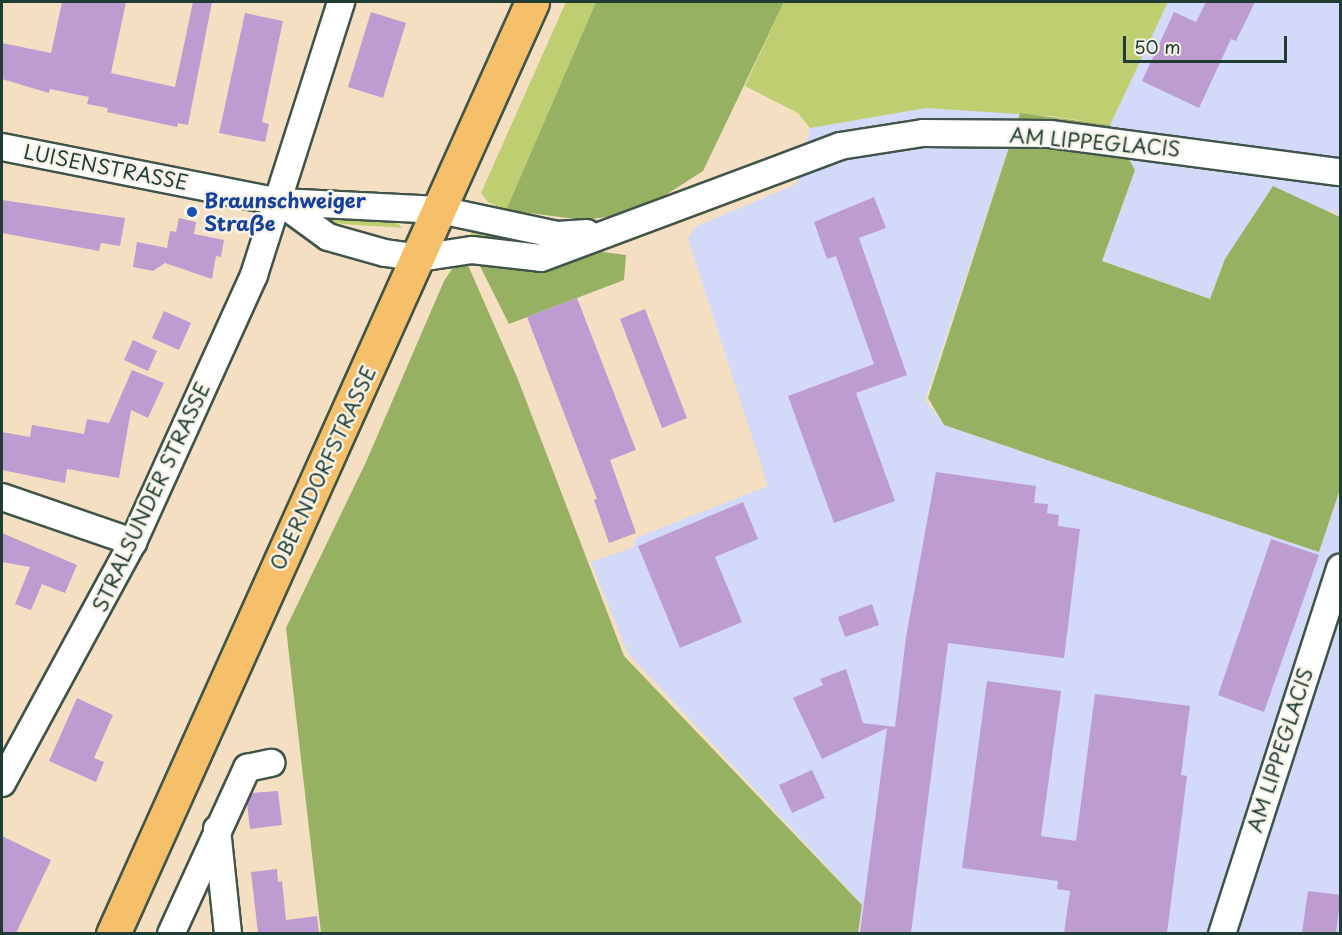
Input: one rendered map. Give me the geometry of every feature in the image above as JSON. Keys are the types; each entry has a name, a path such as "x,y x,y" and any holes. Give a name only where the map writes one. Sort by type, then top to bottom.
{"main road":[{"name":"OBERNDORFSTRASSE","path":"113,933 419,258 453,214 532,2"}],"street":[{"path":"280,202 341,2"},
{"name":"AM LIPPEGLACIS","path":"419,258 472,250 541,258 840,146 923,133 1050,134 1341,172"},
{"name":"LUISENSTRASSE","path":"2,147 280,202 453,214"},
{"name":"LUISENSTRASSE","path":"280,202 328,237 419,258"},
{"name":"STRALSUNDER STRASSE","path":"2,783 133,542 254,276 280,202"},
{"name":"AM LIPPEGLACIS","path":"453,214 558,235 614,231"},
{"path":"2,497 133,542"},
{"name":"AM LIPPEGLACIS","path":"1222,933 1341,568"},
{"path":"171,933 217,828 247,768 271,763"},
{"path":"217,828 228,933"}],"shaded area":[{"path":"1168,2 1340,2 1340,217 1331,210 1225,259 1211,299 1102,261 1135,171 1110,125"},
{"path":"926,108 1020,113 925,400 944,425 1319,552 1340,489 1340,933 858,933 862,904 628,653 591,562 634,547 636,538 768,486 688,239 695,227 797,184 810,128"}],"green space":[{"path":"566,2 596,2 506,210 488,202 481,193"},
{"path":"596,2 784,2 703,171 661,198 623,215 583,220 506,210"},
{"path":"784,2 1168,2 1110,125 1050,116 926,108 810,128 798,113 745,86"},
{"path":"1020,113 1110,125 1135,170 1102,261 1210,299 1225,259 1273,186 1340,217 1340,489 1319,552 944,425 928,398"},
{"path":"328,215 397,222 402,228 331,223"},
{"path":"471,232 546,241 540,248 469,238"},
{"path":"588,250 626,255 624,280 509,324 478,262"},
{"path":"467,263 517,377 624,656 862,905 858,933 321,933 286,628 366,462 444,281 454,266"}],"building":[{"path":"62,2 126,2 111,73 175,87 193,2 212,2 188,125 178,123 177,127 107,112 108,108 87,104 89,97 50,89 49,93 2,79 2,43 51,53"},
{"path":"1206,2 1255,2 1236,41 1231,39 1199,108 1142,81 1174,12 1196,22"},
{"path":"371,12 406,23 383,98 348,87"},
{"path":"245,13 283,21 262,122 269,124 265,142 219,133"},
{"path":"874,197 886,228 859,238 907,375 856,393 895,501 834,523 788,396 874,364 836,256 827,259 814,222"},
{"path":"2,200 125,218 120,246 101,243 99,251 2,233"},
{"path":"179,218 196,222 194,234 224,240 221,257 216,256 212,279 165,263 153,271 133,267 137,242 167,248 170,231 176,232"},
{"path":"577,298 636,450 610,460 636,533 609,543 594,500 597,499 527,317"},
{"path":"645,309 687,418 662,428 620,319"},
{"path":"164,311 191,323 179,350 152,338"},
{"path":"133,340 157,351 148,371 124,360"},
{"path":"132,370 164,383 148,418 131,410 119,478 67,469 65,483 2,470 2,432 30,437 32,425 84,434 87,419 109,423"},
{"path":"936,472 1036,486 1034,503 1048,504 1047,513 1059,515 1058,526 1080,529 1064,658 948,643 911,933 860,933 887,728 822,759 793,698 823,685 820,679 846,669 863,723 895,727 906,637"},
{"path":"743,502 758,539 715,557 742,622 680,648 638,546"},
{"path":"2,533 77,565 65,593 42,584 31,610 15,604 30,567 2,562"},
{"path":"1271,539 1319,555 1264,712 1218,695"},
{"path":"872,604 879,625 845,637 838,617"},
{"path":"987,681 1061,691 1041,836 1076,841 1095,694 1190,706 1181,775 1187,776 1167,933 1064,933 1070,891 1057,889 1058,881 962,868"},
{"path":"77,698 113,715 94,758 104,762 96,782 49,761"},
{"path":"812,770 825,798 792,813 779,785"},
{"path":"278,791 282,825 250,829 247,803 252,793"},
{"path":"2,836 51,860 16,933 2,933"},
{"path":"277,869 278,882 282,881 286,920 317,916 319,933 258,933 251,872"},
{"path":"1308,891 1341,895 1336,933 1302,933"}],"place":[{"name":"Braunschweiger Straße","path":"192,212"}]}
